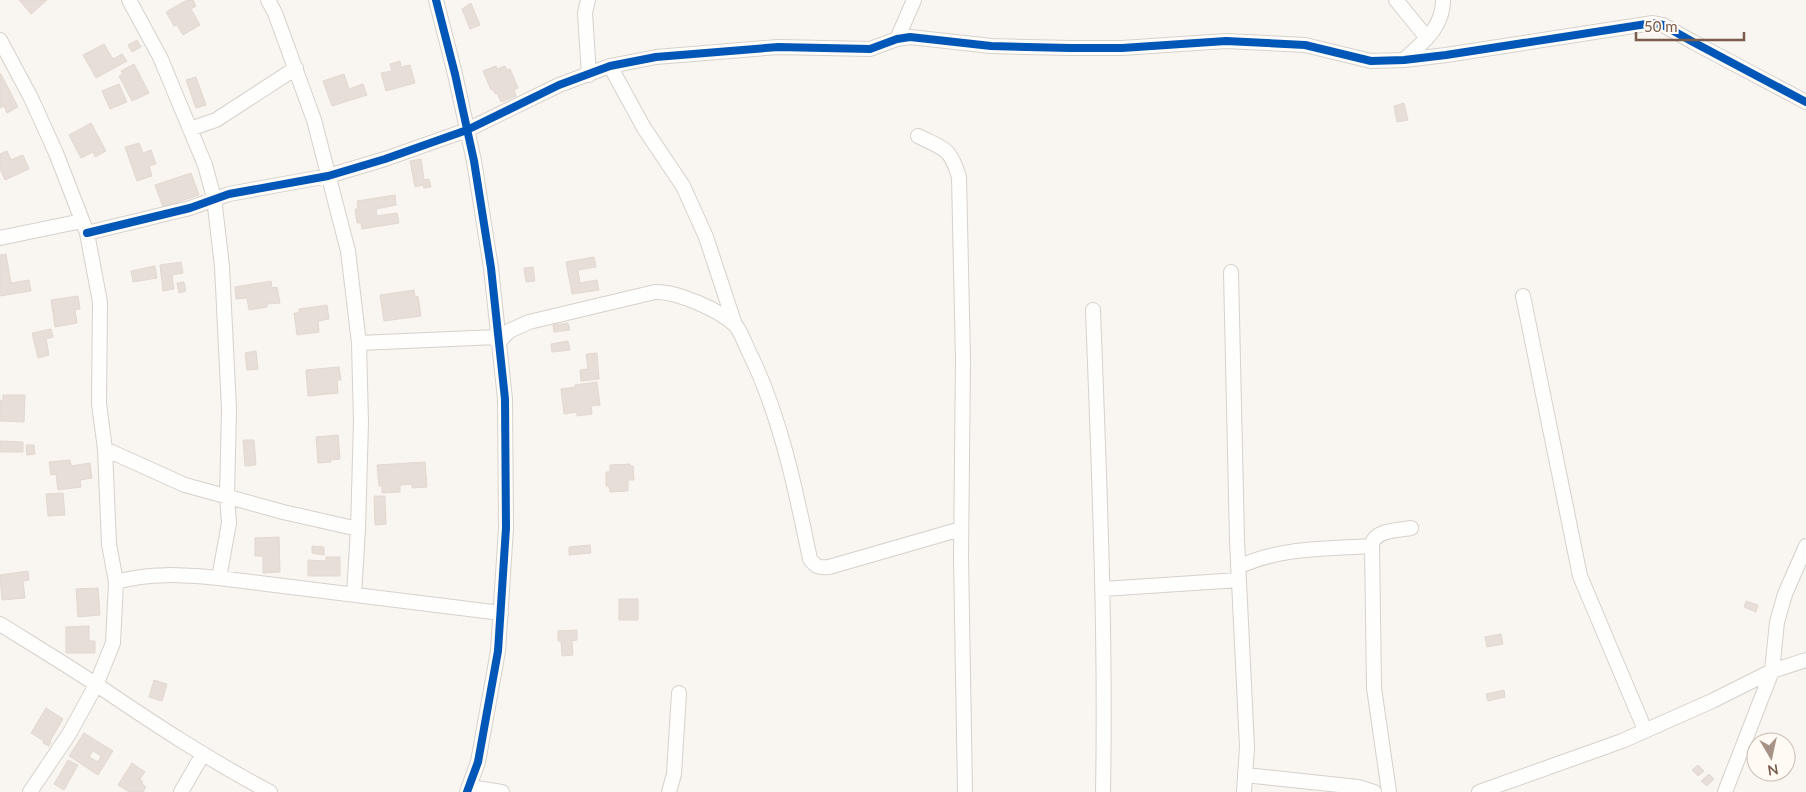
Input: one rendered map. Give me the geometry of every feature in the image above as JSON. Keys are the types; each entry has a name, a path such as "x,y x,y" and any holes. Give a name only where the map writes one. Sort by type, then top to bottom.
{"street":[{"path":"130,0 160,57 205,165 214,198 222,266 228,399 228,523 219,578"},
{"path":"268,0 296,68 314,120 348,251 359,343 361,422 354,595"},
{"path":"436,0 474,161 491,268 505,399 506,528 498,650 478,762 468,790 502,792"},
{"path":"588,0 585,13 589,75"},
{"path":"897,39 914,0"},
{"path":"1396,0 1427,38"},
{"path":"1404,60 1437,27 1443,12 1443,0"},
{"path":"0,238 84,227 190,208 214,198 248,189 328,176 385,159 467,130 559,85 610,66 656,57 778,47 870,49 897,39 910,37 990,46 1070,48 1122,48 1236,41 1305,45 1370,61 1446,56 1653,23 1663,24 1806,102"},
{"path":"0,40 31,98 56,153 84,227 100,302 99,404 105,449 109,544 116,582 113,643 96,684 69,734 30,792"},
{"path":"610,66 644,128 683,186 706,237 735,325 762,377 779,433 810,559 819,568 837,565 961,529"},
{"path":"190,129 216,120 296,68"},
{"path":"918,136 949,152 959,177 963,359 961,529 966,792"},
{"path":"1231,272 1239,573 1247,747 1244,792"},
{"path":"359,343 498,340 509,331 529,322 664,292 674,294 714,310 735,325"},
{"path":"1523,296 1580,576 1645,730"},
{"path":"1092,310 1103,589 1103,792"},
{"path":"105,449 185,485 283,512 358,529"},
{"path":"1389,792 1374,688 1372,546 1373,540 1379,534 1411,528"},
{"path":"1103,589 1239,573 1257,558 1272,554 1313,549 1372,546"},
{"path":"1725,792 1772,671 1777,622 1785,594 1806,546"},
{"path":"116,582 134,576 151,575 219,578 500,614"},
{"path":"0,624 96,684 166,732 270,792"},
{"path":"1479,792 1622,741 1772,671 1806,660"},
{"path":"669,792 674,774 679,692"},
{"path":"181,792 203,754"},
{"path":"1245,775 1358,787 1374,792"}],"building":[{"path":"19,0 47,0 31,14"},
{"path":"187,0 193,0 196,6 191,9 200,25 183,35 177,25 174,26 166,12"},
{"path":"471,3 480,25 470,29 462,9"},
{"path":"137,40 141,47 132,52 128,45"},
{"path":"104,44 113,59 122,54 127,61 96,78 83,55"},
{"path":"400,61 401,67 410,65 415,83 386,91 381,73 392,71 390,64"},
{"path":"134,64 149,93 132,101 119,76 123,74 121,71"},
{"path":"496,66 497,69 505,66 507,70 510,69 518,88 514,90 516,96 501,102 497,93 495,94 493,89 491,90 483,71"},
{"path":"0,74 18,107 7,113 4,106 0,108"},
{"path":"344,74 349,89 363,84 367,95 332,106 323,81"},
{"path":"196,77 206,105 196,108 186,80"},
{"path":"119,84 127,102 110,109 102,91"},
{"path":"1404,103 1408,120 1397,122 1394,106"},
{"path":"91,123 106,151 95,157 93,152 81,158 69,135"},
{"path":"139,143 143,153 151,150 156,164 149,166 152,176 137,181 125,147"},
{"path":"7,151 11,160 23,155 29,169 5,180 0,169 0,154"},
{"path":"421,159 424,180 429,179 431,187 424,188 423,185 415,187 410,161"},
{"path":"191,173 199,195 163,207 155,185"},
{"path":"395,195 396,205 376,209 377,216 397,213 399,223 362,229 361,223 357,223 355,209 358,209 357,201"},
{"path":"6,254 11,283 29,280 31,291 0,296 0,255"},
{"path":"594,257 596,267 578,270 580,283 597,280 599,290 572,294 566,262"},
{"path":"181,262 183,273 172,275 174,289 163,291 160,265"},
{"path":"155,266 157,278 133,282 131,271"},
{"path":"533,267 535,281 526,282 524,268"},
{"path":"271,281 272,288 277,287 280,303 267,304 267,307 249,310 247,298 236,299 235,287"},
{"path":"184,282 186,291 179,293 177,283"},
{"path":"414,290 415,297 418,296 421,316 384,321 380,295"},
{"path":"78,296 80,309 75,310 77,323 55,327 51,300"},
{"path":"327,305 329,319 318,321 319,332 297,335 294,313 299,313 299,309"},
{"path":"568,323 570,330 554,332 553,325"},
{"path":"51,329 53,337 46,339 49,355 38,358 32,333"},
{"path":"568,341 570,350 552,352 551,344"},
{"path":"256,351 258,369 247,370 245,353"},
{"path":"597,353 599,379 581,381 580,370 588,369 586,354"},
{"path":"339,367 341,380 337,380 338,393 308,396 306,370"},
{"path":"597,382 600,405 591,406 592,414 577,416 577,412 564,414 561,389"},
{"path":"3,395 25,395 24,422 0,421 0,400 3,401"},
{"path":"338,435 340,459 318,463 316,437"},
{"path":"243,440 254,440 256,465 245,466"},
{"path":"0,441 23,442 23,452 0,452"},
{"path":"26,445 34,445 35,454 27,455"},
{"path":"70,460 71,466 90,463 92,478 80,480 81,487 58,490 56,474 51,475 49,462"},
{"path":"425,462 427,487 412,488 412,484 400,485 400,492 382,493 382,486 379,486 377,465"},
{"path":"630,464 630,466 633,466 634,480 628,480 628,491 610,492 609,486 606,486 606,472 610,472 610,465"},
{"path":"63,493 65,515 48,516 46,494"},
{"path":"374,496 385,496 386,524 375,525"},
{"path":"279,537 280,572 263,573 263,556 255,556 255,538"},
{"path":"590,545 591,553 569,555 569,547"},
{"path":"312,546 324,547 324,555 312,553"},
{"path":"326,557 340,557 340,576 308,576 308,560 326,561"},
{"path":"28,571 29,580 23,581 25,598 2,600 0,575"},
{"path":"98,588 100,615 78,617 76,589"},
{"path":"619,599 638,599 638,620 619,620"},
{"path":"1746,601 1758,605 1756,612 1744,607"},
{"path":"89,626 89,641 95,641 95,653 66,653 66,627"},
{"path":"577,630 577,640 572,641 573,655 562,656 561,641 558,641 558,631"},
{"path":"1501,634 1503,644 1487,647 1485,637"},
{"path":"154,680 167,684 162,701 149,697"},
{"path":"1504,690 1505,697 1488,701 1486,694"},
{"path":"46,708 63,719 49,746 31,733"},
{"path":"84,733 113,751 98,775 69,756","holes":["93,751 101,756 98,762 89,757"]},
{"path":"68,760 78,765 64,790 54,784"},
{"path":"132,763 145,772 140,779 146,787 143,792 129,792 118,785"},
{"path":"1698,765 1704,771 1698,776 1692,770"},
{"path":"1709,774 1714,779 1707,786 1701,781"}],"cycle path":[{"path":"436,0 474,161 491,268 505,399 506,528 498,651 478,762 467,792"},
{"path":"87,233 190,208 229,194 328,176 385,159 467,130 559,85 610,66 656,57 778,47 870,49 897,39 910,37 991,46 1070,48 1122,48 1226,41 1305,45 1371,61 1404,60 1446,55 1653,23 1663,25 1806,102"}]}
